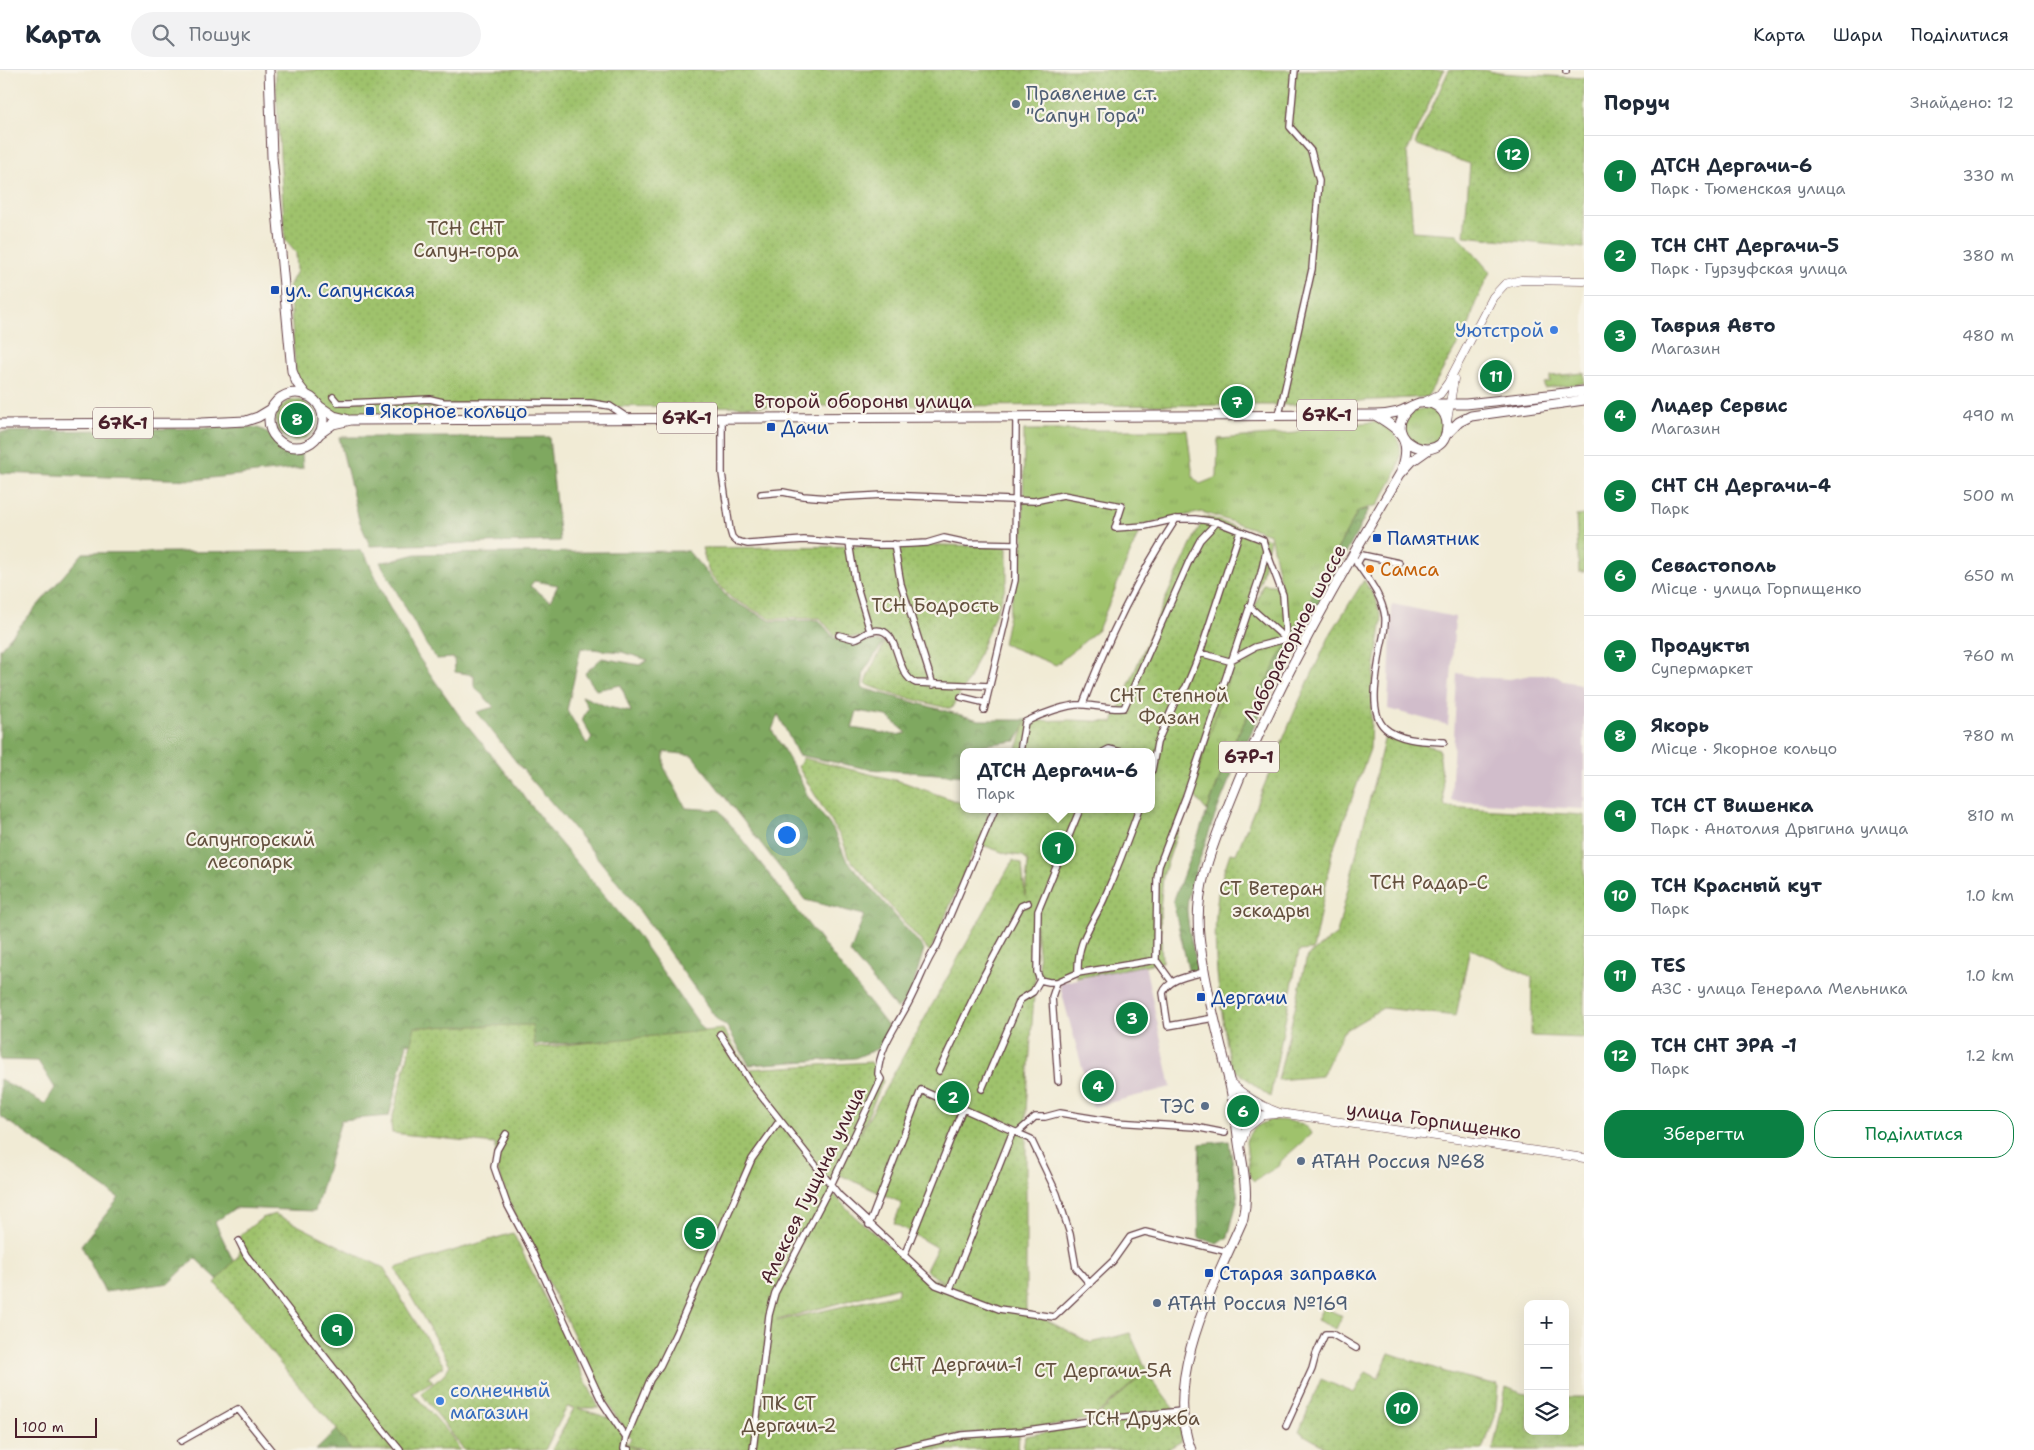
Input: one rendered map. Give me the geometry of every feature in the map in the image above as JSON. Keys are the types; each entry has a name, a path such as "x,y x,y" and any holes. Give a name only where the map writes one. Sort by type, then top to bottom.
{"main road":[{"path":"269,70 272,157 292,371 296,383 307,396"},
{"name":"67К-1","path":"1375,415 1393,413 1410,408 1440,394 1454,374 1500,287 1511,282 1538,279 1584,281"},
{"path":"282,397 290,382 292,371"},
{"name":"67К-1","path":"1446,435 1454,374"},
{"path":"1453,384 1457,398 1466,404"},
{"path":"1433,404 1466,404 1584,391"},
{"path":"282,397 297,393 307,396"},
{"name":"67К-1","path":"307,396 320,406"},
{"name":"67К-1","path":"246,421 263,415 273,408 282,397"},
{"path":"1429,449 1438,444 1467,417 1584,400"},
{"name":"67К-1","path":"1422,403 1433,404"},
{"path":"1433,404 1441,409 1447,421"},
{"path":"319,434 323,418 320,406"},
{"name":"Второй обороны улица","path":"320,406 334,416 351,420"},
{"path":"272,433 269,420 273,408"},
{"path":"1404,437 1401,430 1402,421 1410,408"},
{"name":"Второй обороны улица","path":"319,434 333,424 351,420 1375,415"},
{"name":"67К-1","path":"1375,415 1394,427 1416,448 1429,449"},
{"name":"67К-1","path":"0,424 246,421 264,425 284,444 297,447 310,443 319,434"},
{"name":"Лабораторное шоссе","path":"1191,1450 1181,1411 1186,1374 1196,1331 1243,1219 1246,1200 1244,1170 1240,1149 1240,1117 1234,1106 1204,972 1199,934 1198,899 1207,862 1261,729 1304,646 1355,561 1400,474 1404,461 1404,437"},
{"name":"Лабораторное шоссе","path":"1400,474 1412,460 1429,449"},
{"name":"улица Горпищенко","path":"1229,1082 1261,1106 1280,1113 1584,1158"},
{"path":"1234,1106 1242,1101 1261,1106"},
{"path":"1240,1117 1250,1116 1252,1106 1249,1102"},
{"name":"улица Горпищенко","path":"1240,1117 1280,1113"},
{"path":"1240,1149 1246,1129 1254,1120 1261,1116"}],"street":[{"path":"1279,415 1312,269 1319,181 1311,151 1290,127 1295,70"},
{"path":"332,397 338,402 349,403 430,399 443,402 591,403 610,406 628,418"},
{"path":"962,697 985,707 1013,590 1016,544 1016,416"},
{"path":"722,418 722,473 732,537 741,543 804,540 894,544 927,543 944,538 967,543 1016,544"},
{"path":"761,494 784,492 829,498 884,496 1034,501 1064,496 1122,506 1115,528 1145,526 1176,519 1195,518 1217,522 1263,540 1283,595 1286,639"},
{"path":"1083,704 1110,638 1152,558 1176,519"},
{"path":"1021,748 1025,722 1043,713 1083,704 1099,708 1124,708 1200,540 1217,522"},
{"path":"1155,752 1175,702 1186,687 1200,653 1240,531"},
{"path":"849,543 855,580 870,631"},
{"path":"894,544 901,584 933,685"},
{"path":"1172,982 1156,960 1159,866 1186,796 1260,573 1266,551 1265,546"},
{"path":"1398,563 1362,555 1355,561 1379,596 1385,620 1378,674 1376,713 1385,729 1392,732 1407,738 1444,742"},
{"path":"1249,606 1286,639 1304,646"},
{"path":"839,635 854,639 870,631 879,631 891,637 903,672 910,681 916,684 990,686"},
{"path":"1200,653 1230,661 1254,647 1286,639"},
{"name":"Алексея Гущина улица","path":"753,1450 769,1315 775,1293 831,1185 881,1079 878,1074 881,1052 914,994 930,954 937,946 994,813"},
{"path":"1040,980 1037,972 1038,911 1078,813"},
{"path":"1078,973 1081,943 1125,851 1138,813"},
{"path":"939,1071 984,975 1021,906 1028,903"},
{"path":"1040,980 1057,982 1078,973 1156,960"},
{"path":"1204,972 1172,982 1163,993 1168,1026 1214,1018"},
{"path":"982,1089 1020,1000 1033,992 1040,980"},
{"path":"1057,982 1052,997 1058,1080"},
{"path":"720,1034 751,1083 831,1185 869,1225 936,1285 999,1309 1054,1317 1113,1261 1130,1237 1145,1232 1229,1252"},
{"path":"869,1225 920,1090 1031,1138 1057,1194 1070,1234 1076,1268 1090,1284"},
{"path":"904,1256 963,1108"},
{"path":"950,1289 1015,1132 1035,1117 1045,1117 1060,1113 1115,1122 1195,1127 1225,1133"},
{"path":"626,1450 626,1438 650,1380 660,1366 675,1336 752,1159 780,1120"},
{"path":"506,1134 496,1150 494,1167 507,1204 532,1251 602,1402 626,1438"},
{"path":"239,1241 246,1255 357,1398 400,1450"},
{"path":"1286,1426 1312,1369 1325,1334 1332,1334 1356,1348"},
{"path":"181,1442 238,1409 271,1450"},
{"path":"897,1450 962,1435 1021,1432 1097,1420 1181,1411"}],"shaded area":[{"path":"1392,604 1455,617 1448,725 1388,709"},
{"path":"1457,673 1475,677 1510,679 1531,675 1554,675 1564,681 1580,684 1584,694 1584,809 1451,801"},
{"path":"1145,965 1171,1087 1093,1107 1059,983"}],"green space":[{"name":"ТСН СНТ Сапун-гора","path":"275,70 1444,70 1407,152 1413,231 1457,234 1490,272 1475,304 1470,323 1427,397 1290,405 447,407 338,418 316,400 296,379 289,286 297,271 296,253 285,240"},
{"path":"1449,70 1484,70 1499,73 1584,78 1584,248 1464,236 1470,164 1415,144"},
{"path":"1584,373 1584,383 1544,388 1544,383 1550,382 1550,376"},
{"path":"300,400 307,403 313,409 316,420 315,428 307,437 300,440 292,440 285,437 277,428 276,416 279,409 288,401"},
{"path":"1427,408 1441,417 1443,421 1442,431 1438,442 1419,447 1406,434 1405,422 1413,412"},
{"path":"1378,422 1390,430 1398,440 1400,460 1396,472 1378,505 1358,511 1232,745 1207,811 1192,793 1215,715 1263,584 1281,586 1270,534 1202,512 1142,525 1098,630 1056,665 1003,644 1023,542 1024,430 1187,430 1193,477 1200,484 1217,477 1218,439 1297,433 1311,426"},
{"path":"253,427 267,432 286,450 302,453 303,468 192,480 0,473 0,432"},
{"path":"339,437 549,437 560,541 370,546 359,520"},
{"path":"1369,509 1261,713 1222,797 1189,893 1187,910 1198,970 1189,973 1173,902 1232,745 1358,511"},
{"path":"1584,515 1584,572 1579,572 1576,516"},
{"path":"1204,517 1270,539 1261,579 1163,876 1160,911 1162,962 1077,978 1078,967 1076,973 1055,980 1040,977 1036,925 1035,981 1026,1110 1026,1311 1091,1343 1130,1333 1147,1371 1091,1419 1021,1430 961,1434 890,1450 775,1450 749,1448 748,1450 646,1450 627,1445 631,1438 606,1401 509,1202 497,1168 495,1144 392,1133 391,1124 415,1027 532,1025 535,1048 723,1029 748,1069 871,1062 883,1081 860,1134 1013,860 1022,864 1025,896 1028,862 1023,856 1007,854 977,843 930,952 848,857 843,841 798,767 803,758 903,782 960,803 960,813 990,813 995,815 996,813 1155,813 1155,748 1017,748 1026,721 1071,720 1113,722 1164,602","holes":["840,1175 902,1203 894,1223 937,1248 926,1270 945,1282 927,1278 854,1216 832,1192","898,1287 898,1294 777,1321"]},
{"name":"ТСН Бодрость","path":"944,545 1007,547 1007,581 1002,597 969,679 951,709 892,694 865,684 886,639 835,636 820,618 771,619 731,598 709,573 702,548"},
{"name":"Сапунгорский лесопарк","path":"359,550 365,554 388,605 419,658 459,715 556,838 635,932 707,1035 538,1045 407,1043 389,1116 341,1120 315,1211 235,1208 215,1222 243,1282 232,1293 195,1258 169,1283 105,1292 81,1245 119,1198 0,1116 0,1079 45,1104 55,1088 38,1061 0,1060 0,649 83,553"},
{"path":"688,551 729,599 771,621 819,620 834,638 884,642 864,671 862,688 979,720 1028,720 1016,741 982,745 982,748 960,748 960,776 868,769 798,755 778,714 772,730 800,778 808,797 833,829 846,859 924,949 910,997 897,1009 850,953 864,915 805,900 692,755 664,752 664,767 686,808 719,810 890,1029 884,1046 855,1058 749,1065 726,1025 718,1021 634,903 477,712 494,707 474,686 474,675 455,672 454,658 437,659 427,646 380,562 416,554","holes":["534,581 558,585 550,601 530,586","581,648 622,652 648,660 640,665 602,658 585,673 596,690 621,685 631,712 608,707 582,696 588,708 582,720 592,738 587,744 567,710","857,711 887,716 907,733 896,735 852,728"]},
{"name":"СТ Ветеран эскадры","path":"1364,580 1376,599 1382,620 1372,686 1370,749 1332,853 1313,950 1299,951 1270,1097 1231,1067 1220,1002 1216,959 1215,937 1219,889 1230,853 1236,854 1296,708 1331,633"},
{"name":"ТСН Радар-С","path":"1386,732 1439,749 1445,807 1584,815 1584,1038 1531,1036 1532,977 1470,948 1456,1016 1383,1008 1343,1032 1322,1076 1278,1080 1307,956 1337,934"},
{"path":"1271,1120 1300,1124 1305,1126 1311,1134 1281,1161 1280,1165 1254,1181 1250,1177 1246,1141 1250,1133 1263,1123"},
{"path":"1229,1141 1238,1198 1228,1237 1218,1244 1199,1238 1200,1144"},
{"path":"275,1214 384,1268 444,1366 428,1377 433,1381 413,1393 449,1433 460,1450 351,1450 335,1427 287,1372 215,1283 239,1255 240,1235 262,1218"},
{"path":"513,1233 599,1408 578,1408 606,1417 614,1415 627,1445 639,1450 552,1450 574,1408 567,1407 545,1450 464,1450 421,1393 443,1376 450,1365 395,1268"},
{"path":"1323,1307 1342,1316 1336,1329 1317,1320"},
{"path":"1389,1353 1449,1373 1498,1385 1495,1417 1482,1450 1330,1450 1299,1432 1321,1379 1354,1393 1366,1372 1378,1378"},
{"name":"ТСН Дружба","path":"1146,1372 1178,1415 1182,1441 1166,1450 1023,1450 1025,1436 1085,1426"},
{"path":"1506,1387 1524,1393 1524,1435 1569,1435 1569,1397 1584,1397 1584,1450 1493,1450"},
{"path":"338,1429 361,1450 316,1450"},
{"path":"1019,1434 1018,1450 906,1450 963,1437"}],"place":[{"name":"Правление с.т. \"Сапун Гора\"","path":"1016,104"},
{"name":"ТСН СНТ ЭРА -1","path":"1513,154"},
{"name":"ул. Сапунская","path":"275,290"},
{"name":"Уютстрой","path":"1554,330"},
{"name":"TES","path":"1496,376"},
{"name":"Продукты","path":"1237,402"},
{"name":"Якорное кольцо","path":"370,411"},
{"name":"Якорь","path":"297,419"},
{"name":"Дачи","path":"771,427"},
{"name":"Памятник","path":"1377,538"},
{"name":"Самса","path":"1370,569"},
{"name":"ДТСН Дергачи-6","path":"1058,848"},
{"name":"Дергачи","path":"1201,997"},
{"name":"Таврия Авто","path":"1132,1018"},
{"name":"Лидер Сервис","path":"1098,1086"},
{"name":"ТСН СНТ Дергачи-5","path":"953,1097"},
{"name":"ТЭС","path":"1205,1106"},
{"name":"Севастополь","path":"1243,1111"},
{"name":"АТАН Россия №68","path":"1301,1161"},
{"name":"СНТ СН Дергачи-4","path":"700,1233"},
{"name":"Старая заправка","path":"1209,1273"},
{"name":"АТАН Россия №169","path":"1157,1303"},
{"name":"ТСН СТ Вишенка","path":"337,1330"},
{"name":"солнечный магазин","path":"440,1401"},
{"name":"ТСН Красный кут","path":"1402,1408"}],"park label":[{"name":"СНТ Степной Фазан","path":"1169,706"},
{"name":"СНТ Дергачи-1","path":"956,1364"},
{"name":"СТ Дергачи-5А","path":"1103,1370"},
{"name":"ПК СТ Дергачи-2","path":"789,1414"}]}
